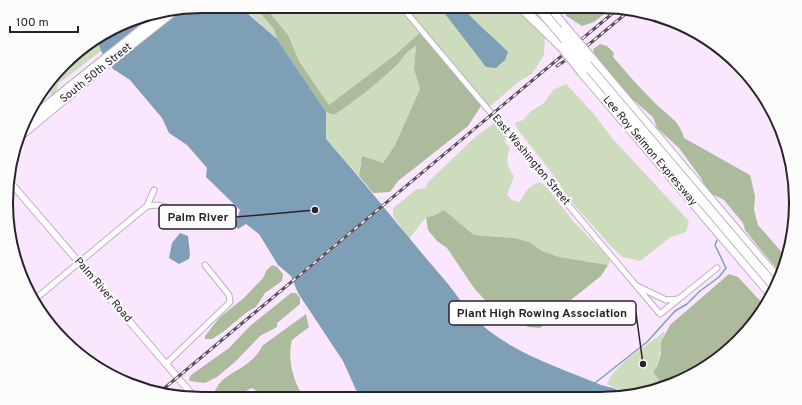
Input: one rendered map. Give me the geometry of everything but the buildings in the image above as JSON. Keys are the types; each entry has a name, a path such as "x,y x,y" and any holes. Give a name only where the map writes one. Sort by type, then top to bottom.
{"highway":[{"path":"527,13 554,39"},
{"name":"Lee Roy Selmon Expressway","path":"534,13 767,290"},
{"path":"543,13 771,282"},
{"name":"Lee Roy Selmon Expressway","path":"554,13 775,276"}],"main road":[{"name":"South 50th Street","path":"35,115 166,17"},
{"name":"South 50th Street","path":"27,130 101,64 155,19"}],"street":[{"name":"East Washington Street","path":"407,13 660,314 678,299"},
{"name":"Palm River Road","path":"14,186 190,392"},
{"path":"38,297 147,206 154,190"},
{"path":"147,206 157,205 197,215"},
{"path":"166,364 230,302 228,295 205,265"},
{"path":"634,284 666,300 678,299 717,268"}],"green space":[{"path":"249,13 262,13 274,29 277,39"},
{"path":"261,13 270,13 288,35 299,61 329,105 395,55 421,32 481,106 468,126 398,181 390,192 373,193 359,176 362,156 383,163 395,145 420,89 414,69 416,46 405,54 397,65 380,81 334,115 326,112 277,39 274,29"},
{"path":"270,13 406,13 421,32 395,55 329,105 299,61 288,35"},
{"path":"409,13 525,13 545,34 544,55 532,74 521,80 488,108"},
{"path":"570,13 605,13 594,22 582,26 565,15"},
{"path":"99,44 101,51 59,83 54,96 48,93 52,87 78,60"},
{"path":"600,44 607,46 614,53 613,57 658,106 676,122 684,138 750,175 755,196 754,210 758,225 783,253 777,269 745,230 743,223 724,200 708,192 701,178 679,148 657,128 653,117 630,97 594,54 593,49"},
{"path":"416,46 414,69 420,89 395,145 383,163 360,163 359,176 326,139 326,112 334,115 353,102 396,67 404,54"},
{"path":"566,84 593,113 612,138 689,221 686,232 671,237 640,261 622,257 609,244 569,199 549,169 518,130 515,123 523,120 531,111 544,103 553,90"},
{"path":"495,122 506,136 505,142 510,148 508,163 514,176 507,195 512,200 520,202 528,189 540,182 549,190 573,221 610,259 609,265 559,257 542,251 529,242 515,238 474,235 444,210 433,216 426,217 409,239 393,216 393,208 417,189 426,188 427,183 474,138"},
{"path":"444,210 474,235 515,238 529,242 542,251 559,257 608,265 601,276 572,299 540,328 528,327 510,315 493,309 474,288 447,248 437,241 428,230 426,217 433,216"},
{"path":"272,265 277,267 283,274 282,281 265,293 256,307 247,312 223,332 212,339 205,339 205,336 220,317 244,298 263,278 266,271"},
{"path":"729,274 738,277 761,302 742,327 715,353 694,367 660,382 653,372 657,366 661,354 661,342 670,325"},
{"path":"291,293 296,293 300,298 300,304 277,323 277,327 260,336 236,361 217,377 205,383 190,381 189,379 191,375 229,348 250,326"},
{"path":"306,314 309,327 292,340 290,354 292,369 300,392 258,392 252,388 244,392 214,392 223,380 256,356 262,346"},
{"path":"665,331 658,362 653,372 660,382 649,386 621,391 607,384 616,370"}],"water":[{"path":"190,13 247,13 277,39 326,112 326,139 443,278 471,314 495,335 539,360 601,385 620,391 612,392 358,392 343,361 298,293 291,276 278,265 259,234 246,224 238,229 235,225 240,210 206,177 207,168 187,145 169,133 162,118 130,80 113,69 101,51 99,44 108,38 130,27 153,19"},
{"path":"444,13 467,13 508,52 505,60 496,68 486,67"},
{"path":"180,233 188,236 190,254 189,259 179,264 169,258 172,243"}],"pier":[{"path":"384,203 385,205 292,283 291,280"}],"waterway":[{"path":"595,383 647,342 675,311 687,304 700,291 719,277 726,268 715,245 717,240"}],"railway":[{"path":"165,388 613,13"},
{"path":"557,66 587,46 624,15"}],"place":[{"name":"Palm River","path":"315,210"},
{"name":"Plant High Rowing Association","path":"643,364"}]}
